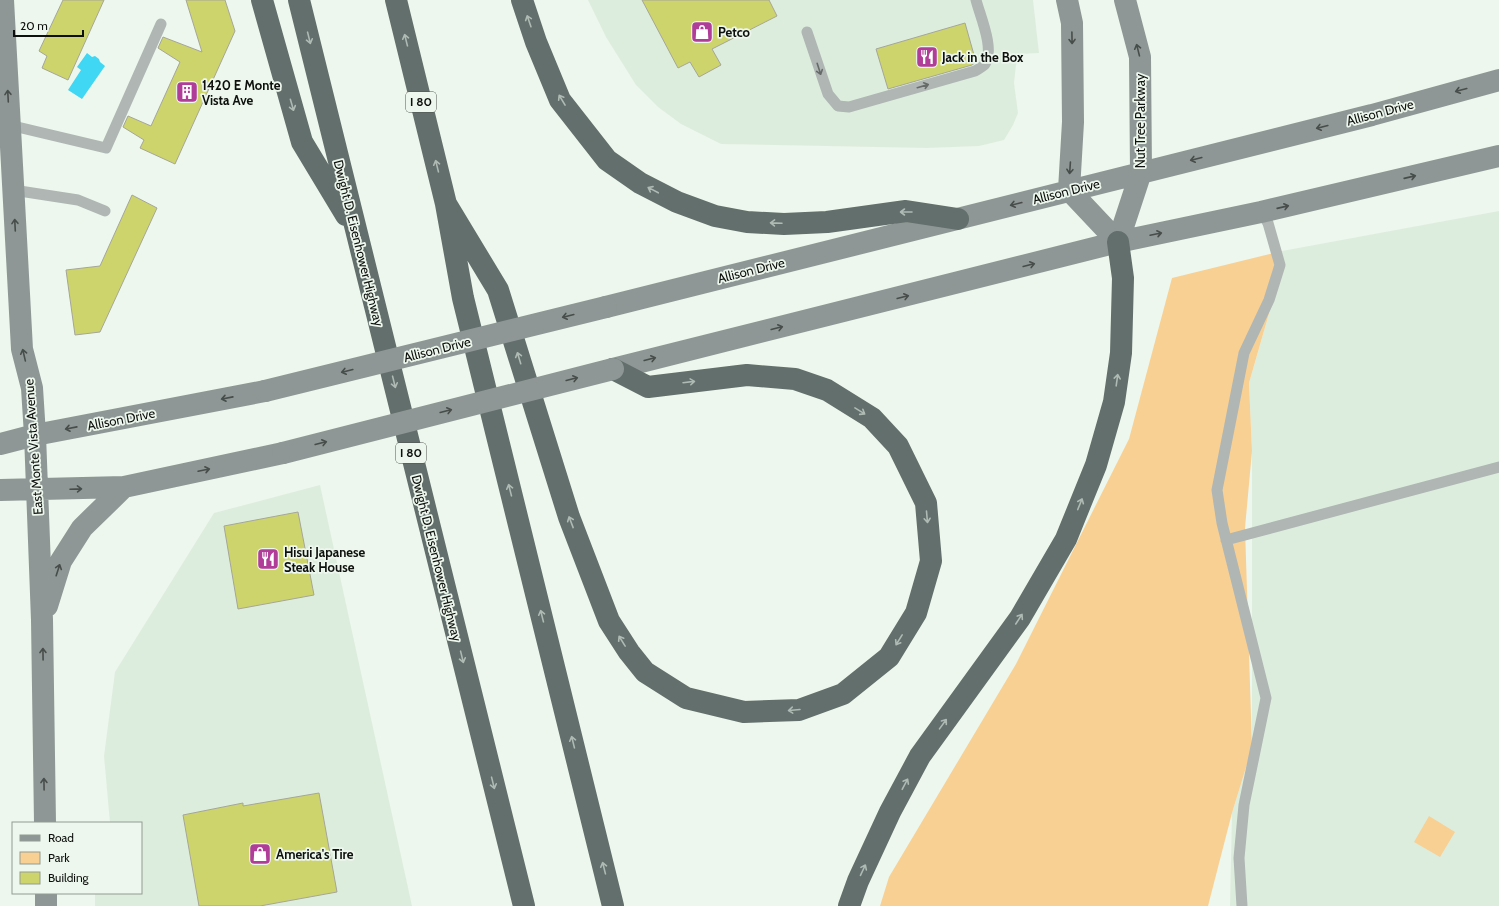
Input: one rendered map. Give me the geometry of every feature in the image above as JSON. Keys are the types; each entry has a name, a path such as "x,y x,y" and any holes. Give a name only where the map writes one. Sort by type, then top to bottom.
{"highway":[{"path":"262,0 302,142 358,235"},
{"name":"Dwight D. Eisenhower Highway","path":"300,0 524,906"},
{"name":"I 80","path":"396,0 446,204 463,298 613,906"},
{"path":"522,0 536,42 560,100 607,160 640,183 676,202 715,216 750,222 784,224 827,222 906,211 958,218"},
{"path":"446,204 498,290 569,517 609,621 629,652 645,672 686,698 744,712 799,710 843,694 888,657 916,613 931,561 926,503 898,446 872,418 827,390 795,379 747,375 648,387 612,368"},
{"path":"848,906 890,812 920,756 1020,618 1066,539 1096,465 1114,402 1121,353 1123,278 1118,242"}],"main road":[{"name":"East Monte Vista Avenue","path":"3,0 3,44 22,349 32,388 42,620 45,822"},
{"path":"1067,0 1072,24 1073,122 1069,190 1118,242"},
{"name":"Nut Tree Parkway","path":"1118,242 1141,172 1140,57 1125,0"},
{"name":"Allison Drive","path":"0,444 34,435 265,391 1372,115 1499,80"},
{"path":"0,490 124,488 283,453 612,368 1118,242 1260,212 1499,156"},
{"path":"42,620 61,561 82,528 124,488"},
{"path":"46,894 46,906"}],"lane":[{"path":"807,32 828,94 838,106 849,107 975,70 985,65 989,56 989,45 976,0"},
{"path":"9,125 106,148 161,24"},
{"path":"13,190 78,200 105,210"},
{"path":"1242,906 1239,858 1244,805 1266,698 1226,540 1217,490 1244,353 1269,300 1280,265 1268,223 1260,212"},
{"path":"1226,540 1499,467"}],"shaded area":[{"path":"588,0 1033,0 1039,53 1020,54 1016,65 1014,83 1018,113 1004,140 979,146 927,148 721,144 681,124 658,107 636,85 606,37"},
{"path":"1499,211 1499,906 1230,906 1232,813 1252,748 1252,451 1249,383 1276,289 1282,251"},
{"path":"320,485 412,906 95,906 95,894 142,894 142,822 110,822 104,756 115,672 214,513"}],"green space":[{"path":"1282,251 1276,289 1249,383 1252,451 1245,528 1252,748 1232,813 1208,906 880,906 889,877 1016,664 1129,439 1172,278"},
{"path":"1429,816 1455,832 1440,857 1414,842"}],"water":[{"path":"87,53 92,57 95,56 105,66 82,99 68,90 81,70 77,67"}],"building":[{"path":"63,0 104,0 68,80 42,68 47,56 39,51"},
{"name":"1420 E Monte Vista Ave","path":"186,0 225,0 235,31 175,164 140,148 144,140 123,127 128,116 151,126 180,62 158,48 163,37 202,52"},
{"name":"Petco","path":"642,0 769,0 777,16 712,49 721,65 699,77 690,62 678,68"},
{"name":"Jack in the Box","path":"965,23 976,62 972,65 888,89 876,49"},
{"path":"132,195 157,208 100,332 75,335 66,270 100,266"},
{"name":"Hisui Japanese Steak House","path":"298,512 314,595 238,609 224,526"},
{"name":"America's Tire","path":"319,793 337,892 260,906 199,906 183,815 243,803 243,806"}],"place":[{"name":"Petco","path":"702,32"},
{"name":"Jack in the Box","path":"927,57"},
{"name":"1420 E Monte Vista Ave","path":"187,92"},
{"name":"Hisui Japanese Steak House","path":"268,559"},
{"name":"America's Tire","path":"260,854"}]}
